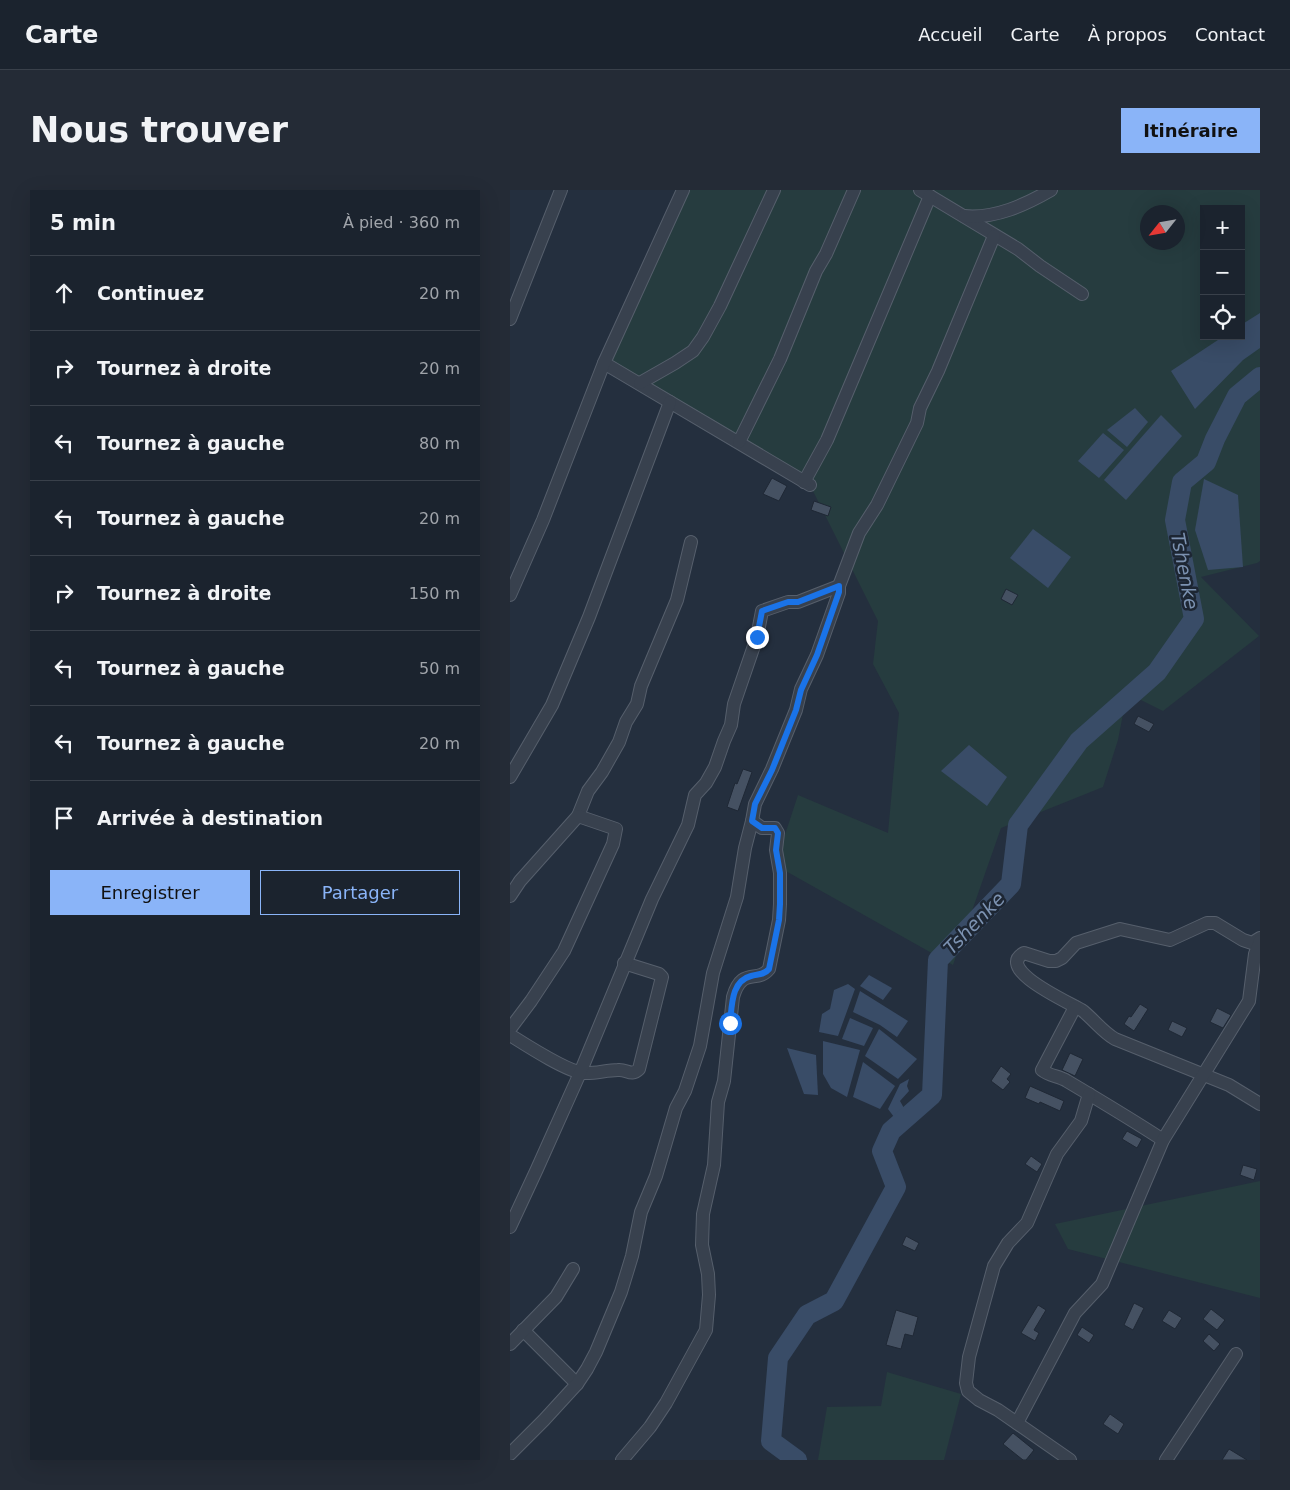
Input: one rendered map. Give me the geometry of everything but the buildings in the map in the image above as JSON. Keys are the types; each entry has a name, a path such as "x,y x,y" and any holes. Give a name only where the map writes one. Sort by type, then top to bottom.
{"street":[{"path":"510,319 561,190"},
{"path":"640,384 693,350 703,337 720,306 774,190"},
{"path":"739,442 780,359 813,278 826,254 854,190"},
{"path":"962,216 993,215 1030,201 1051,190"},
{"path":"511,591 543,520 604,362 679,191"},
{"path":"604,362 807,484 827,440 925,193 1018,249 1047,272 1082,294"},
{"path":"510,1454 577,1384 596,1352 621,1292 632,1256 641,1212 656,1176 676,1108 685,1091 704,1032 713,973 737,897 755,804 772,770 796,710 801,690 817,655 839,592 839,586 859,533 877,505 917,422 920,408 938,371 994,236"},
{"path":"510,777 552,704 589,617 670,402"},
{"path":"510,896 520,881 578,816 588,791 602,772 619,742 626,722 637,704 641,686 677,600 691,542"},
{"path":"510,1227 580,1073 652,898 688,825 695,795 706,783 715,767 731,725 734,704 757,637 762,611 788,602 798,602 839,586"},
{"path":"510,1029 532,1001 564,951 582,915 617,832 616,829 578,816"},
{"path":"622,1460 650,1427 666,1403 706,1330 709,1294 708,1274 702,1245 702,1223 714,1165 718,1102 724,1081 733,997 736,986 742,979 766,973 769,969 779,920 781,882 776,850 778,833 775,828 762,828 752,821"},
{"path":"1260,939 1252,944 1216,923 1206,923 1170,940 1120,929 1076,943 1068,949 1062,958 1056,960 1049,961 1024,953 1020,955 1018,965 1020,970 1043,990 1082,1010 1106,1034 1241,1091 1260,1104"},
{"path":"1017,1423 1075,1314 1102,1284 1163,1140 1249,1001 1255,954 1260,939"},
{"path":"510,1035 556,1062 580,1073 618,1070 632,1074 639,1069 662,977 624,963"},
{"path":"1075,1006 1042,1070 1046,1074 1063,1079 1089,1094 1163,1140"},
{"path":"1070,1460 998,1410 979,1400 968,1391 966,1383 969,1357 994,1266 1008,1242 1027,1223 1058,1154 1081,1122 1089,1094"},
{"path":"510,1344 556,1297 573,1269"},
{"path":"523,1330 577,1384"},
{"path":"1166,1460 1236,1354"}],"green space":[{"path":"683,190 1260,190 1260,561 1201,577 1259,636 1163,711 1127,693 1118,740 1103,787 1001,828 953,965 775,865 798,795 888,833 899,713 873,664 878,621 810,485 604,363"},
{"path":"1260,1181 1260,1298 1068,1249 1055,1224"},
{"path":"887,1372 961,1394 944,1460 818,1460 827,1407 881,1406"}],"water":[{"path":"1260,313 1260,348 1243,360 1195,409 1171,371 1218,340 1245,340 1245,322"},
{"path":"1135,408 1148,422 1127,447 1107,430"},
{"path":"1161,415 1182,436 1126,500 1104,480"},
{"path":"1103,433 1124,450 1099,478 1078,461"},
{"path":"1204,479 1238,495 1243,567 1208,570 1195,530"},
{"path":"1033,529 1071,557 1048,588 1010,558"},
{"path":"969,745 1007,777 987,806 941,771"},
{"path":"869,975 892,988 883,1000 860,986"},
{"path":"848,984 855,989 838,1036 819,1032 822,1014 830,1009 834,990"},
{"path":"860,991 908,1021 897,1037 880,1025 853,1012"},
{"path":"850,1018 873,1028 864,1046 842,1039"},
{"path":"879,1029 917,1059 898,1079 865,1056"},
{"path":"823,1041 860,1050 847,1097 831,1088 823,1074"},
{"path":"787,1048 816,1055 818,1095 804,1094"},
{"path":"863,1062 895,1086 880,1109 853,1097"},
{"path":"909,1079 907,1086 909,1091 900,1101 905,1110 894,1117 888,1109 900,1084"}],"waterway":[{"name":"Tshenke","path":"797,1460 771,1441 778,1358 807,1315 834,1301 896,1187 882,1151 891,1131 932,1095 938,960 1011,884 1018,825 1079,741 1157,672 1194,619 1175,520 1182,482 1206,462 1215,439 1237,396 1260,377"}],"route":[{"path":"730,1023 736,986 742,979 766,973 769,969 779,920 781,882 776,850 778,833 775,828 762,828 752,821 755,804 772,770 796,710 801,690 817,655 839,592 839,586 798,602 788,602 762,611 757,637"}]}
